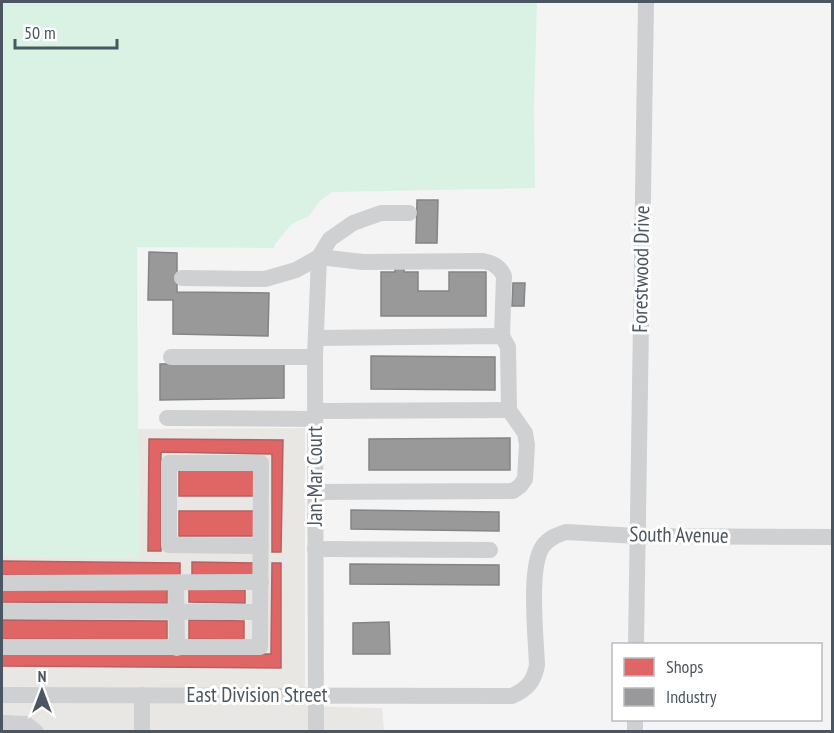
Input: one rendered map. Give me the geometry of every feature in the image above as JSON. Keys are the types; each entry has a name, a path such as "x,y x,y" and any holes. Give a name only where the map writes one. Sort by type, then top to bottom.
{"street":[{"name":"Forestwood Drive","path":"636,643 645,2"},
{"path":"182,278 265,279 296,270 319,257 330,238 353,224 381,213 409,213"},
{"path":"315,492 513,490 525,479 527,445 525,433 509,410 508,347 502,336 504,276 501,269 483,261 363,262 319,257"},
{"name":"Jan-Mar Court","path":"316,732 315,357 319,257"},
{"path":"316,338 502,336"},
{"path":"171,357 315,357"},
{"path":"167,418 509,410"},
{"path":"2,647 260,647 261,582 261,546 261,463 169,463 169,545 261,546"},
{"name":"South Avenue","path":"512,696 524,691 535,676 537,664 534,568 537,556 547,540 557,535 566,532 637,536 832,537"},
{"path":"315,549 490,550"},
{"path":"2,583 261,582"},
{"path":"176,583 177,648"},
{"path":"2,611 260,612"},
{"path":"142,694 142,732"},
{"name":"East Division Street","path":"2,695 512,696"},
{"path":"2,723 26,724 36,732"}],"shaded area":[{"path":"305,428 305,687 2,687 2,556 139,558 138,429"},
{"path":"2,703 305,703 306,706 382,708 384,731 2,731"}],"green space":[{"path":"2,2 537,2 534,108 535,188 332,192 320,201 309,216 292,224 274,248 137,247 139,558 2,556"}],"building: Shops":[{"path":"149,439 283,440 281,552 272,552 272,454 161,452 161,551 148,551"},
{"path":"179,470 255,470 254,496 179,496"},
{"path":"179,511 254,511 254,536 179,536"},
{"path":"2,561 180,563 180,576 2,575"},
{"path":"192,562 254,563 254,576 192,576"},
{"path":"272,563 281,563 281,668 2,666 2,653 271,654"},
{"path":"2,589 167,589 167,603 2,602"},
{"path":"189,589 245,590 245,603 189,602"},
{"path":"2,620 167,621 167,640 2,639"},
{"path":"189,620 244,621 244,640 189,639"}],"building: Industry":[{"path":"417,200 438,200 437,243 416,243"},
{"path":"149,252 177,253 177,292 269,293 268,336 173,334 173,300 148,300"},
{"path":"395,267 404,267 404,272 418,272 418,291 449,291 449,272 486,272 486,316 381,316 381,272 395,272"},
{"path":"513,283 525,283 524,306 512,306"},
{"path":"371,356 495,357 495,390 371,389"},
{"path":"284,363 284,398 160,400 160,364"},
{"path":"510,438 510,470 369,470 369,439"},
{"path":"351,510 499,512 499,531 351,529"},
{"path":"350,564 499,565 499,585 350,584"},
{"path":"389,622 390,654 353,654 353,623"}]}
